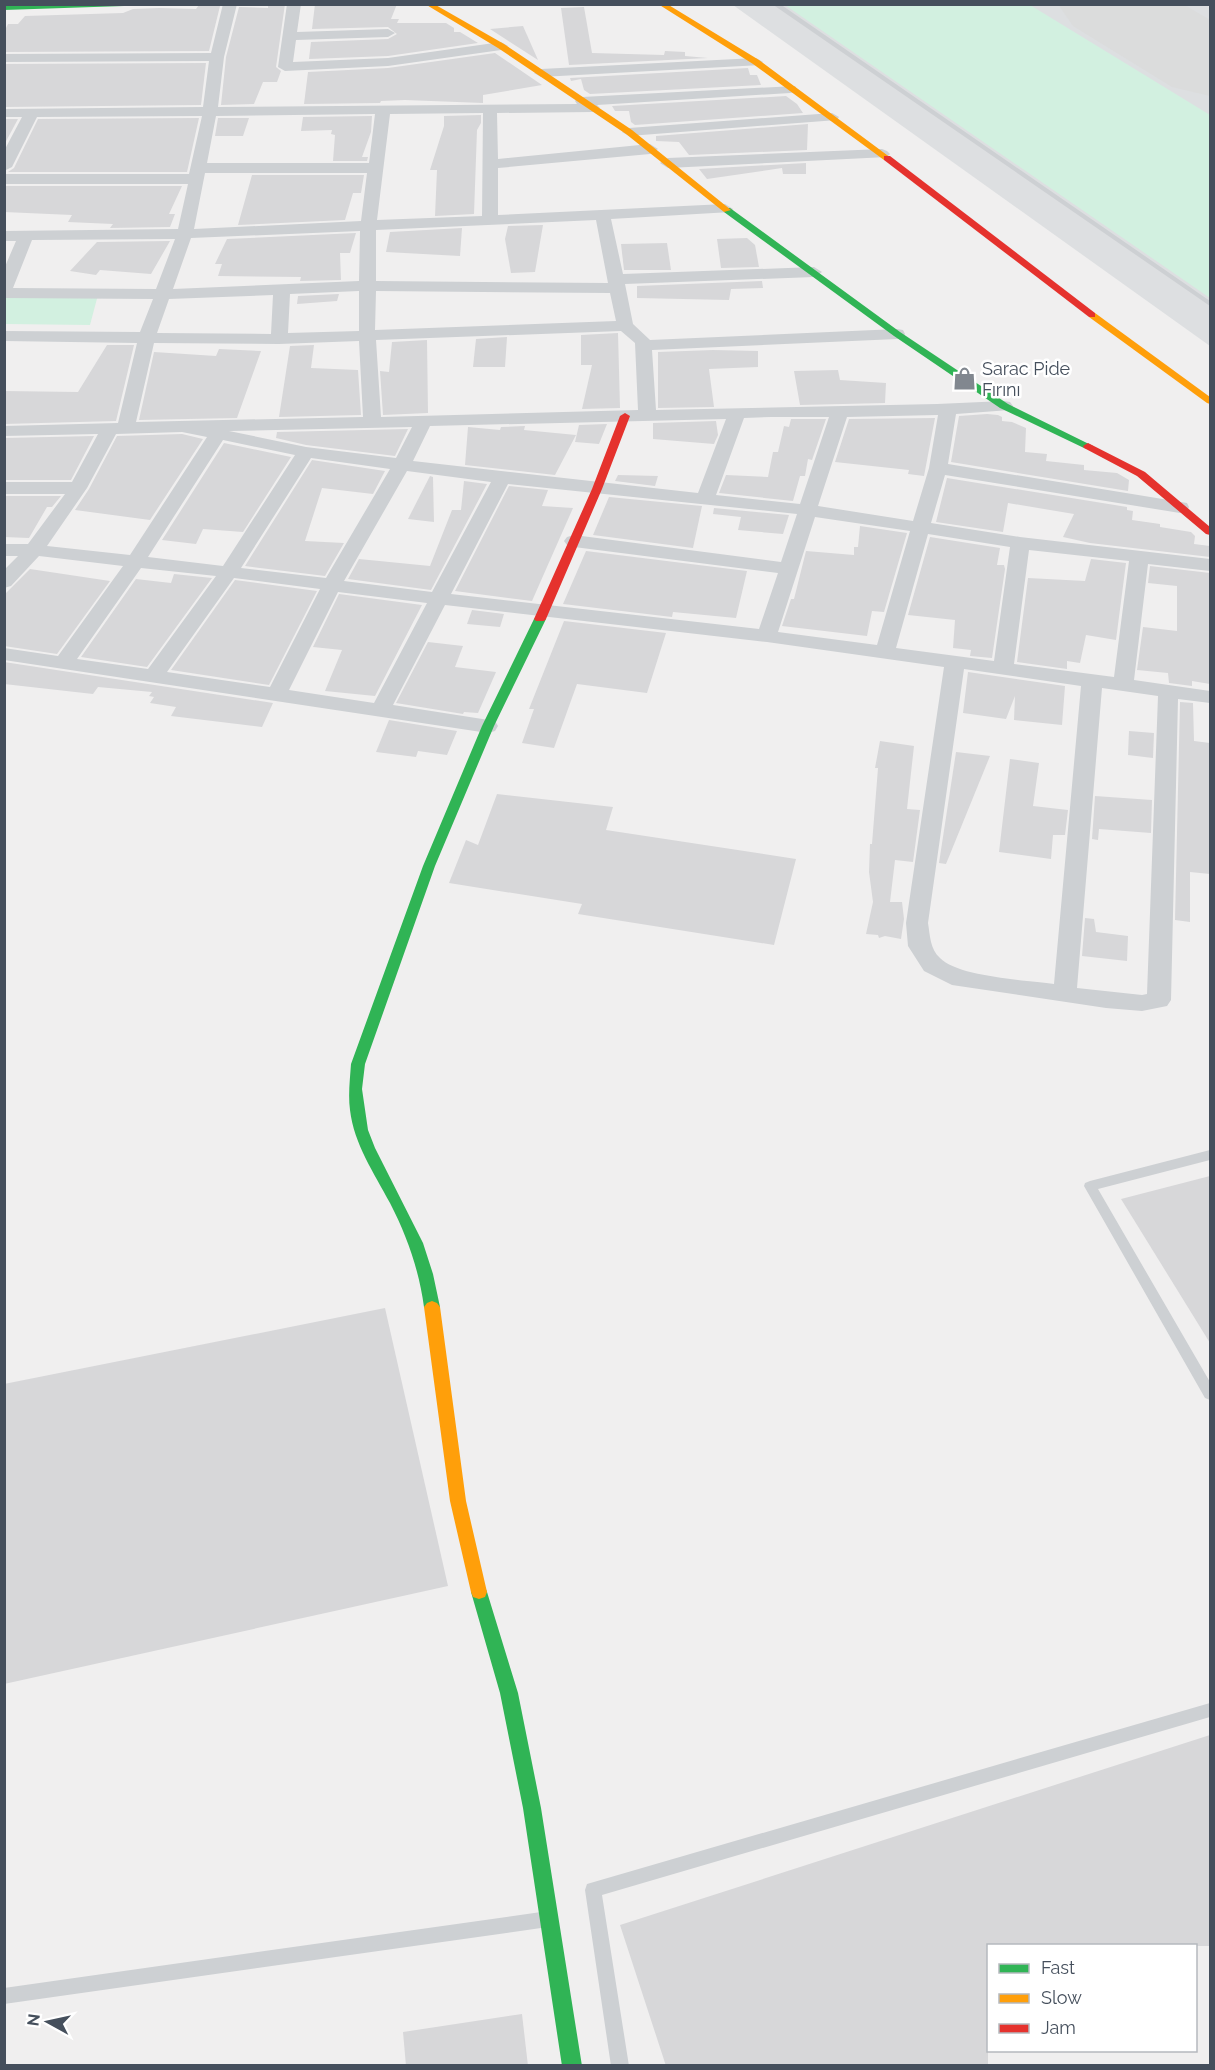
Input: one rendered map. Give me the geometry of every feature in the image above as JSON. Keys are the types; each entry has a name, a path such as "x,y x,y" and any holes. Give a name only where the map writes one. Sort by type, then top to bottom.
{"street":[{"path":"4,8 124,4"},
{"path":"4,582 34,550 118,428 147,336 185,234 210,111 217,57 230,4"},
{"path":"294,4 285,66 388,62 501,46"},
{"path":"428,4 501,46 629,132 725,209 897,334 1004,406 1106,454 1141,474 1210,532"},
{"path":"661,4 756,62 882,154 1037,275 1210,401"},
{"path":"289,36 388,33"},
{"path":"4,58 217,57"},
{"path":"541,73 756,62"},
{"path":"4,113 490,111 790,88"},
{"path":"372,423 366,335 368,226 383,111"},
{"path":"490,111 490,220"},
{"path":"4,166 32,113"},
{"path":"629,132 832,117"},
{"path":"490,164 650,149"},
{"path":"668,163 882,154"},
{"path":"4,179 375,168"},
{"path":"4,236 185,234 725,209"},
{"path":"603,216 624,326 643,342 647,416"},
{"path":"26,236 4,292 163,294 367,286 616,283 814,272"},
{"path":"279,339 282,290"},
{"path":"4,336 279,339 624,326"},
{"path":"643,345 897,334"},
{"path":"4,431 840,410 948,410 1004,406"},
{"path":"768,636 840,410"},
{"path":"885,652 938,468 948,410"},
{"path":"705,499 737,413"},
{"path":"572,2066 532,1808 509,1693 473,1572 458,1501 428,1280 422,1255 409,1223 366,1146 356,1115 354,1097 358,1064 429,866 488,726 543,612 597,489 625,416"},
{"path":"276,695 331,586 402,464 423,422"},
{"path":"183,427 306,452 597,489 810,510 1020,543 1210,565"},
{"path":"64,662 135,562 218,434"},
{"path":"153,677 229,572 306,452"},
{"path":"938,468 1180,507"},
{"path":"381,709 502,478"},
{"path":"4,488 78,488"},
{"path":"574,541 789,569"},
{"path":"1003,669 1020,543"},
{"path":"4,549 34,550 229,572 543,612 768,636 1210,697"},
{"path":"1123,684 1139,557"},
{"path":"4,654 488,726"},
{"path":"955,662 917,923 920,946 932,965 960,979 1065,994 1142,1003 1159,1000 1168,690"},
{"path":"1065,994 1092,681"}],"lane":[{"path":"775,4 1210,304"},
{"path":"1210,1155 1090,1186 1210,1394"},
{"path":"620,2066 593,1890 1210,1710"},
{"path":"4,1996 549,1919"}],"shaded area":[{"path":"733,5 1210,5 1210,346"}],"green space":[{"path":"785,5 1030,5 1210,115 1210,298"},
{"path":"4,291 99,291 90,325 5,324"}],"building":[{"path":"268,4 285,4 276,67 281,71 277,82 263,82 254,104 221,105 226,57 239,7 268,8"},
{"path":"315,4 397,4 391,19 399,19 397,23 446,23 454,28 454,32 460,32 478,43 388,56 309,59 311,42 388,39 397,34 388,27 312,29"},
{"path":"199,5 220,6 209,51 4,52 4,32 8,24 18,24 25,16 123,13 133,9 196,9"},
{"path":"584,7 592,53 664,55 665,51 685,52 685,56 708,58 569,65 561,8"},
{"path":"523,26 538,60 490,29"},
{"path":"495,53 542,85 483,95 483,103 405,100 381,101 380,103 304,104 308,72 388,68"},
{"path":"206,63 201,105 4,107 4,64"},
{"path":"748,68 750,75 757,75 761,85 590,94 584,90 581,79 571,81 570,78"},
{"path":"786,96 797,104 803,113 635,125 631,122 629,111 615,111 612,106"},
{"path":"481,115 481,123 477,130 474,214 435,216 437,170 430,170 444,126 444,116"},
{"path":"372,116 371,132 362,157 368,157 367,161 333,161 335,135 331,134 332,130 301,131 303,117"},
{"path":"199,118 187,172 8,172 14,168 38,119"},
{"path":"218,118 249,118 243,136 215,136"},
{"path":"4,119 18,119 4,145"},
{"path":"808,124 807,150 689,155 679,142 656,141 656,136"},
{"path":"806,163 806,174 783,174 782,168 707,179 699,169"},
{"path":"252,175 364,175 361,193 353,193 345,220 238,225"},
{"path":"4,186 182,186 169,214 175,214 170,227 110,228 113,224 68,222 72,215 4,212"},
{"path":"543,225 535,272 511,273 505,239 508,226"},
{"path":"462,228 460,256 386,252 390,232"},
{"path":"356,233 350,253 340,253 341,280 300,281 301,277 218,276 222,264 215,264 227,239"},
{"path":"747,238 755,245 759,267 721,268 717,239"},
{"path":"170,241 151,274 100,270 96,275 70,271 97,242"},
{"path":"667,243 671,270 624,270 621,244"},
{"path":"762,281 763,288 731,289 729,300 637,298 637,286"},
{"path":"339,294 337,301 297,304 298,296"},
{"path":"618,333 620,408 582,409 592,365 581,365 581,335"},
{"path":"507,337 505,367 473,367 476,339"},
{"path":"427,340 428,413 383,415 380,371 389,372 392,342"},
{"path":"107,345 134,345 116,421 4,424 4,391 78,392"},
{"path":"314,345 311,368 358,370 361,415 279,417 290,346"},
{"path":"219,349 261,351 237,418 139,420 154,352 216,356"},
{"path":"758,351 758,367 709,369 714,407 658,408 658,352"},
{"path":"838,370 840,380 886,383 885,403 800,405 794,371"},
{"path":"998,415 1002,417 1002,421 1012,422 1026,428 1025,452 1047,454 1046,461 1084,465 1084,470 1117,473 1129,480 1128,491 951,462 959,416"},
{"path":"935,418 924,476 908,474 909,470 835,462 849,419"},
{"path":"791,419 826,419 812,460 808,459 805,476 800,476 793,501 719,493 726,475 768,477 773,452 778,452 784,426 789,427"},
{"path":"716,421 718,435 714,444 653,439 653,423"},
{"path":"607,424 599,444 575,442 579,425"},
{"path":"525,426 524,430 576,435 555,475 465,465 468,427 500,430 501,427"},
{"path":"408,429 395,456 306,445 276,438 277,432"},
{"path":"182,434 203,439 150,520 75,510 89,489 117,436"},
{"path":"94,436 71,480 4,480 4,438"},
{"path":"224,443 291,457 243,532 203,529 196,544 162,540"},
{"path":"312,460 385,471 373,494 322,488 305,541 344,543 325,576 245,566"},
{"path":"618,475 658,476 655,486 615,481"},
{"path":"430,476 433,477 434,522 408,519"},
{"path":"947,478 1127,507 1127,510 1133,511 1132,520 1191,532 1195,536 1194,544 1210,546 1210,557 1090,543 1063,537 1074,514 1008,503 1003,532 936,522"},
{"path":"464,481 487,484 431,590 348,579 359,559 430,566 452,510 461,510"},
{"path":"509,486 548,490 542,506 573,508 532,601 455,591"},
{"path":"4,496 61,496 52,507 47,507 29,538 4,537"},
{"path":"609,497 702,506 693,548 593,535"},
{"path":"714,508 789,515 783,534 738,530 741,517 713,514"},
{"path":"860,526 907,533 884,612 872,611 867,636 782,626 791,599 794,599 806,551 854,555 854,547 858,547"},
{"path":"930,537 1000,548 997,565 1004,565 1005,569 992,658 970,656 971,650 953,648 955,620 908,615"},
{"path":"586,551 747,571 736,618 673,612 672,617 563,604"},
{"path":"1091,559 1126,563 1116,640 1086,635 1080,663 1067,661 1067,669 1017,662 1028,578 1085,581"},
{"path":"1150,566 1210,573 1210,684 1192,681 1192,686 1169,683 1168,673 1137,670 1143,627 1177,631 1177,586 1148,583"},
{"path":"30,569 110,581 57,654 4,646 4,595"},
{"path":"174,574 212,578 147,667 81,657 136,579 171,583"},
{"path":"235,580 317,591 269,685 171,670"},
{"path":"339,594 422,605 375,696 325,691 342,650 313,647"},
{"path":"472,610 504,614 500,627 467,624"},
{"path":"564,621 666,633 647,693 577,684 554,748 522,743 534,709 529,709"},
{"path":"428,642 463,646 455,667 496,672 478,713 464,712 463,714 396,703"},
{"path":"4,662 273,703 262,727 171,716 176,707 150,703 154,697 149,696 152,692 98,687 93,694 4,684"},
{"path":"968,672 1065,686 1062,725 1014,720 1015,696 1006,719 963,713"},
{"path":"1180,702 1193,703 1194,741 1210,743 1210,874 1190,872 1190,922 1175,920"},
{"path":"389,720 457,731 447,755 418,751 416,757 376,752"},
{"path":"1129,731 1154,733 1153,758 1128,755"},
{"path":"880,741 914,746 907,809 920,810 913,862 895,860 890,902 902,902 904,919 901,939 885,936 879,938 878,935 866,934 873,902 869,872 870,844 872,844 878,768 875,768"},
{"path":"956,752 990,756 946,864 939,863"},
{"path":"1010,759 1039,763 1033,806 1068,810 1065,835 1053,835 1051,859 999,852"},
{"path":"497,794 613,807 606,830 796,859 774,945 578,914 582,904 449,883 466,840 478,845"},
{"path":"1095,796 1152,800 1151,833 1099,829 1098,840 1092,839"},
{"path":"1085,918 1094,919 1096,932 1128,936 1127,961 1082,956"},
{"path":"1210,1176 1210,1343 1121,1199"},
{"path":"385,1308 448,1586 4,1684 4,1384"},
{"path":"1210,1735 1210,1946 1197,1946 1197,1944 987,1944 988,2066 666,2066 620,1925"},
{"path":"522,2014 528,2066 406,2066 403,2032"}],"runway":[{"path":"1109,4 1210,64"}],"traffic: fast":[{"path":"4,8 124,4"},
{"path":"727,210 897,334 1004,406 1088,446"},
{"path":"432,1307 426,1274 416,1243 397,1202 376,1165 361,1130 356,1089 358,1064 429,866 488,726 540,619"},
{"path":"479,1592 509,1693 532,1808 572,2066"}],"traffic: slow":[{"path":"428,4 501,46 629,132 727,210"},
{"path":"661,4 756,62 887,158"},
{"path":"1092,315 1210,401"},
{"path":"432,1307 458,1501 479,1592"}],"traffic: jam":[{"path":"887,158 1092,315"},
{"path":"540,619 597,489 625,416"},
{"path":"1088,446 1141,474 1210,532"}],"place":[{"name":"Sarac Pide Fırını","path":"964,378"}]}
